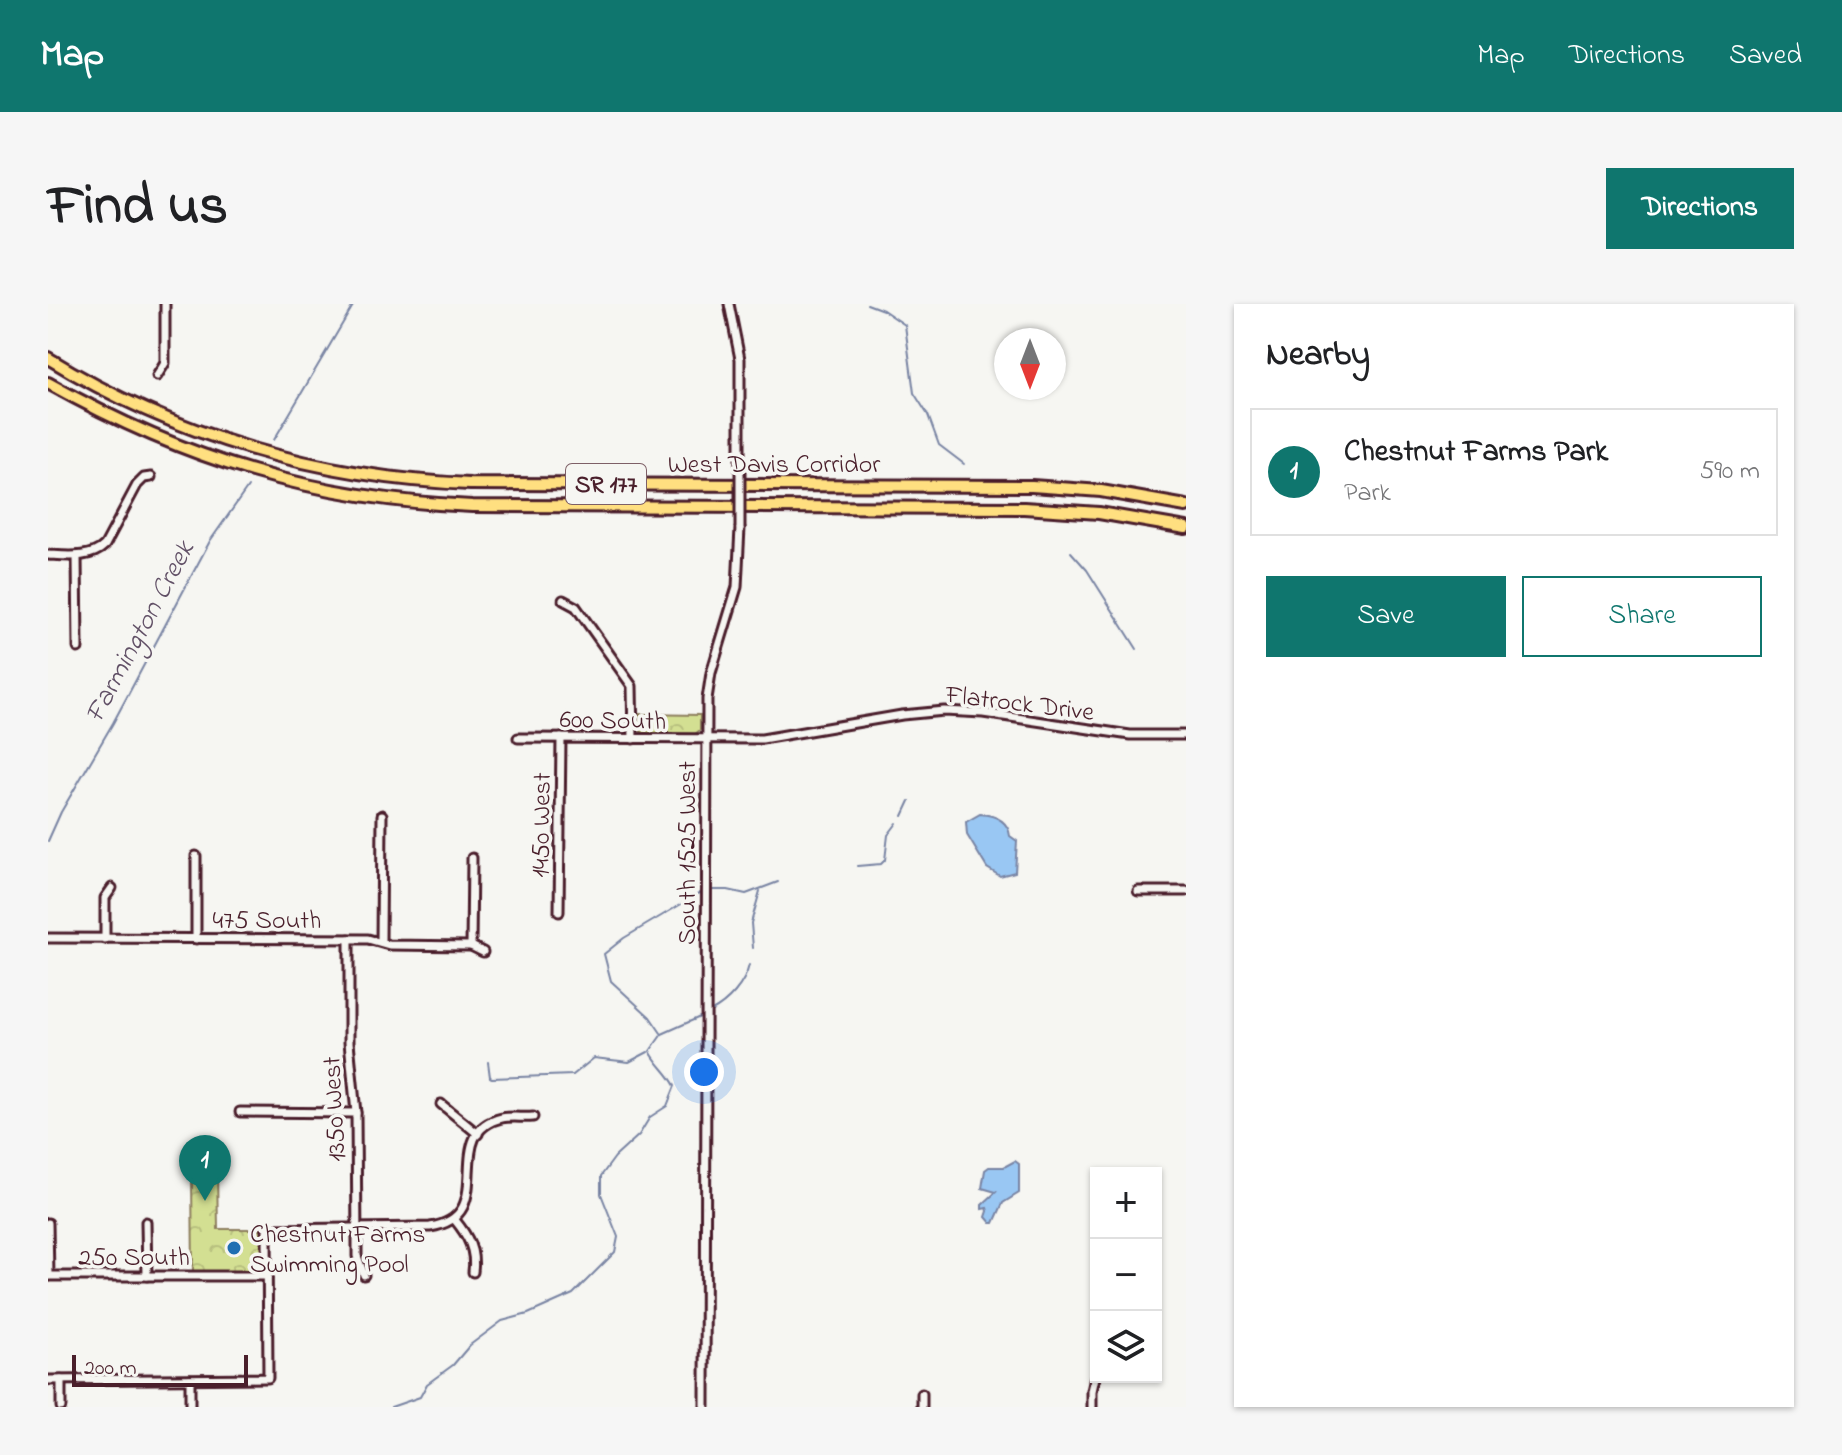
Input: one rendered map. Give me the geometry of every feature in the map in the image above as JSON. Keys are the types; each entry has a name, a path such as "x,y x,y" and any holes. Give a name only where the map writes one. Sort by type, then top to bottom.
{"highway":[{"name":"West Davis Corridor","path":"48,358 132,404 216,438 301,463 392,479 470,484 1032,486 1101,491 1186,506"},
{"name":"West Davis Corridor","path":"48,383 139,431 206,458 297,484 375,499 472,506 1036,508 1113,515 1186,528"}],"street":[{"path":"157,376 165,363 165,304"},
{"name":"South 1525 West","path":"705,1407 709,681 737,587 740,528 740,370 729,304"},
{"path":"48,555 77,556 98,552 105,545 137,485 144,478 151,477"},
{"path":"77,556 78,648"},
{"path":"563,600 576,607 630,681 634,694 633,739"},
{"name":"Flatrock Drive","path":"707,739 772,738 902,715 944,711 996,715 1130,735 1186,735"},
{"name":"600 South","path":"518,738 707,739"},
{"name":"1450 West","path":"559,912 561,738"},
{"path":"381,942 382,815"},
{"path":"196,856 196,939"},
{"path":"471,946 472,858"},
{"path":"105,939 105,898 112,888"},
{"path":"1138,891 1186,891"},
{"name":"475 South","path":"48,938 368,939 398,946 471,946 483,952"},
{"name":"1350 West","path":"349,939 349,1042 356,1113 357,1256 364,1275"},
{"path":"441,1104 478,1134"},
{"path":"240,1112 356,1113"},
{"path":"48,1380 268,1378 267,1229 430,1227 455,1220 467,1198 468,1158 478,1134 500,1119 533,1117"},
{"path":"455,1220 465,1232 473,1250 473,1272"},
{"path":"146,1222 147,1276"},
{"path":"48,1223 48,1276"},
{"name":"250 South","path":"48,1276 268,1276"},
{"path":"190,1379 190,1407"},
{"path":"61,1380 61,1407"},
{"path":"1092,1407 1095,1383"},
{"path":"922,1394 922,1407"}],"green space":[{"path":"638,714 700,715 700,730 694,735 644,734 638,728"},
{"path":"217,1173 218,1229 267,1229 268,1276 193,1276 192,1174"}],"water":[{"path":"980,814 1000,819 1010,836 1017,841 1015,872 1000,876 987,868 967,835 966,822"},
{"path":"1015,1161 1019,1164 1019,1193 1003,1203 994,1223 991,1223 986,1217 987,1208 982,1209 982,1205 996,1192 982,1188 985,1170 1004,1167"}],"waterway":[{"name":"Farmington Creek","path":"274,440 354,304"},
{"path":"867,304 883,310 905,325 914,393 928,415 939,445 964,464"},
{"name":"Farmington Creek","path":"48,841 210,541 248,487"},
{"path":"1071,552 1087,570 1137,649"},
{"path":"903,816 910,801"},
{"path":"857,866 881,864 885,860 888,835 897,823"},
{"path":"711,890 746,894 778,882"},
{"path":"753,948 751,923 760,891"},
{"path":"661,1033 650,1017 611,981 604,954 624,938 700,893"},
{"path":"710,1012 735,992 749,965"},
{"path":"391,1407 420,1397 427,1384 502,1321 528,1314 573,1294 615,1252 618,1237 601,1194 601,1176 615,1157 639,1135 650,1117 667,1106 675,1086 650,1051 662,1034 700,1017"},
{"path":"488,1062 492,1078 573,1075 594,1058 629,1062 648,1052"}],"place":[{"name":"Chestnut Farms Park","path":"205,1201"},
{"name":"Chestnut Farms Swimming Pool","path":"234,1248"}]}
